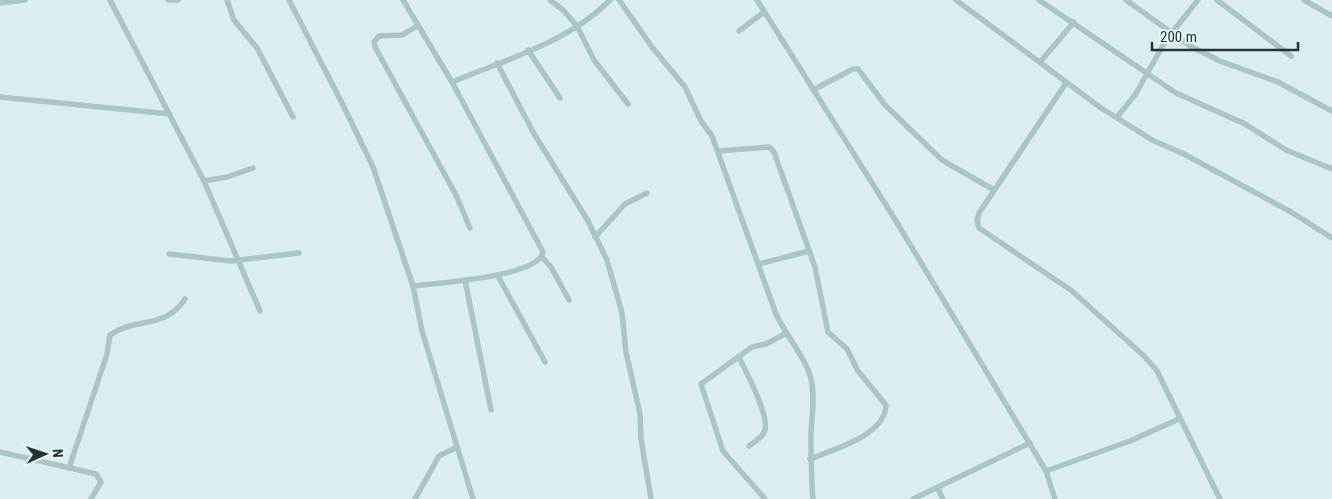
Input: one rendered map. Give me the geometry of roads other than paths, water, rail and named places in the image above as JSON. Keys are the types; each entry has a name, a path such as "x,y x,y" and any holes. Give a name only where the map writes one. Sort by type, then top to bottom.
{"street":[{"path":"0,3 25,0"},
{"path":"110,0 204,181 230,236 260,311"},
{"path":"168,0 178,0"},
{"path":"227,0 234,20 257,48 293,118"},
{"path":"289,0 373,167 413,286 422,331 473,499"},
{"path":"403,0 452,82 535,232 543,252 542,257 551,267 569,300"},
{"path":"550,0 563,10 577,26 594,60 628,104"},
{"path":"452,82 528,50 593,18 610,0"},
{"path":"619,0 652,48 690,95 718,151 724,174 785,334 806,365 811,379 813,395 810,459 813,499"},
{"path":"757,0 896,221 1046,470 1055,499"},
{"path":"956,0 1041,61 1066,83 1116,118 1154,141 1182,153 1291,212 1332,238"},
{"path":"1039,0 1074,22 1145,74 1176,93 1245,124 1286,150 1332,169"},
{"path":"1126,0 1190,46 1205,54 1278,82 1332,110"},
{"path":"1116,118 1135,94 1171,31 1198,0"},
{"path":"1217,0 1292,56"},
{"path":"1304,0 1332,16"},
{"path":"739,31 764,12"},
{"path":"1041,61 1074,22"},
{"path":"417,26 402,35 379,36 374,42 375,47 456,195 470,228"},
{"path":"528,50 560,98"},
{"path":"497,64 534,132 588,221 607,260 622,313 626,352 640,414 641,439 651,499"},
{"path":"812,90 853,68 858,69 885,105 942,160 994,190"},
{"path":"1066,83 979,213 977,221 980,228 1072,291 1157,371 1220,499"},
{"path":"0,97 84,103 170,114"},
{"path":"718,151 769,147 772,149 822,293 830,336 847,349 858,371 887,406 879,422 864,438 810,459"},
{"path":"204,181 227,177 253,168"},
{"path":"595,237 625,204 647,193"},
{"path":"759,264 809,252"},
{"path":"169,254 238,260 299,253"},
{"path":"413,286 498,276 522,268 542,257"},
{"path":"498,276 545,362"},
{"path":"465,280 491,410"},
{"path":"69,468 107,354 110,335 173,314 182,306 185,299"},
{"path":"765,499 723,450 701,387 701,381 712,377 752,348 766,344 785,334"},
{"path":"739,357 756,394 766,424 761,437 749,446"},
{"path":"1046,470 1130,441 1179,419"},
{"path":"913,499 938,489 1030,444"},
{"path":"415,499 439,456 457,447"},
{"path":"0,452 96,474 100,477 101,482 91,499"},
{"path":"938,489 943,499"}]}
